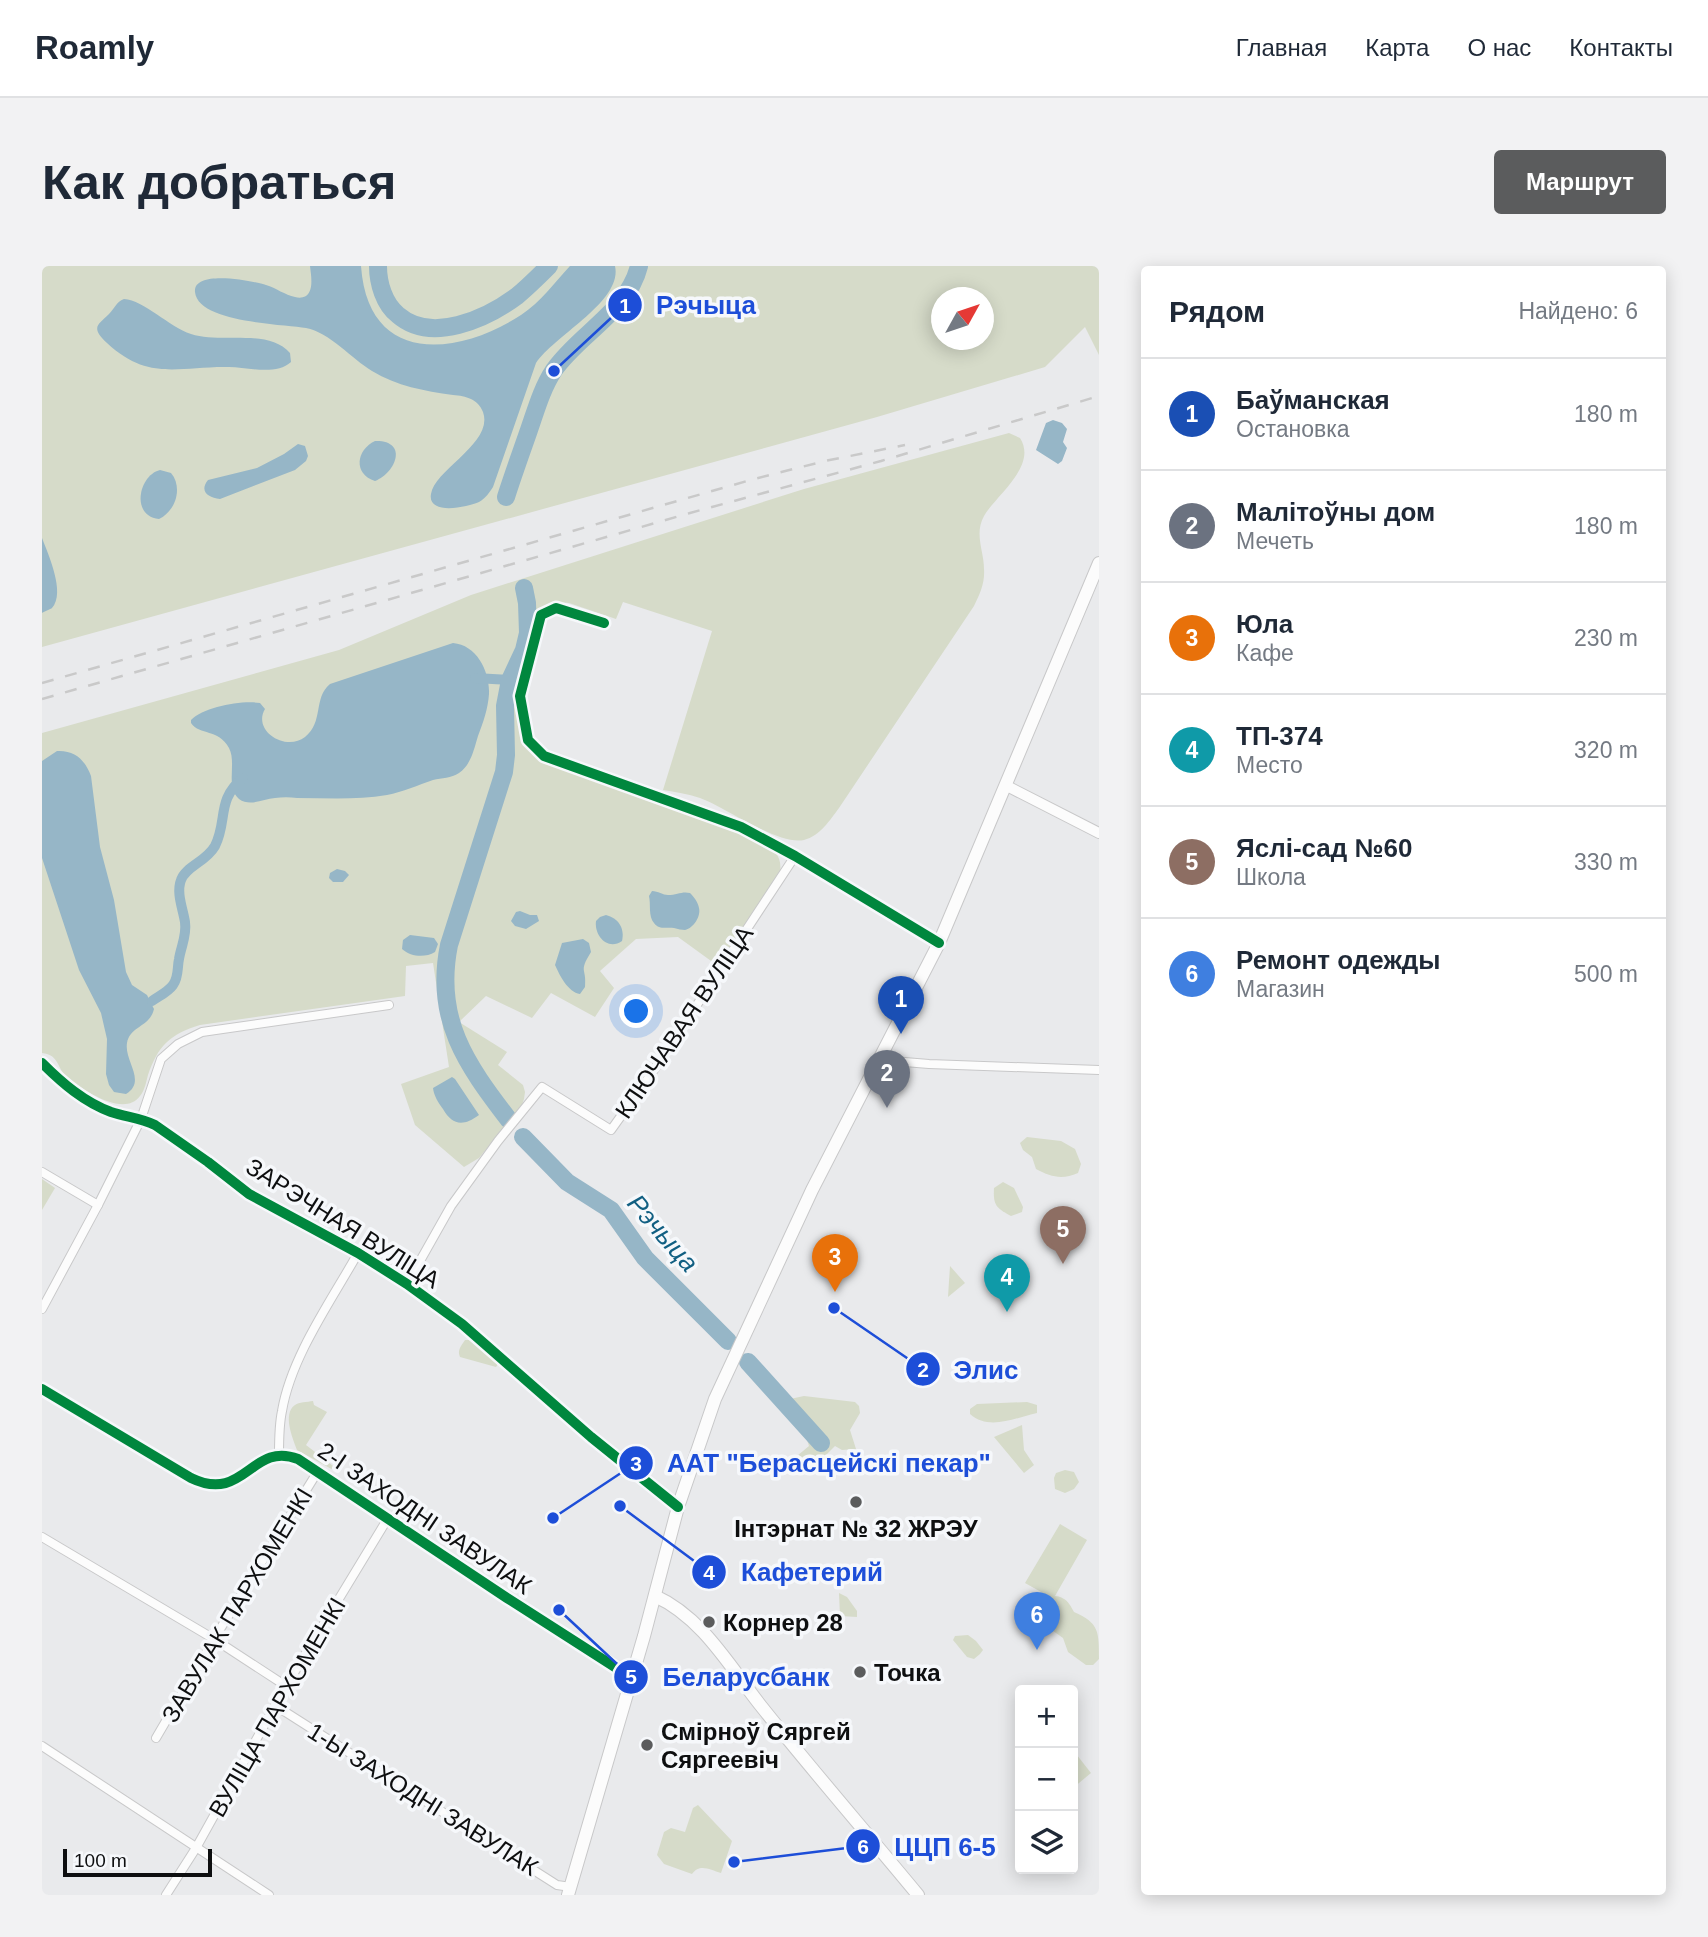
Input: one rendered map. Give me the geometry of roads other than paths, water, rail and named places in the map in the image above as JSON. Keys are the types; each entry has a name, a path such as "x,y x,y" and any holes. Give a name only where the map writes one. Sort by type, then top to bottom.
{"main road":[{"path":"570,1891 678,1507 716,1399 812,1189 939,943 1099,564"},
{"path":"655,1595 676,1606 699,1628 918,1895"}],"street":[{"path":"604,623 556,608 541,615 520,696 528,740 544,756 741,827 795,856 939,943"},
{"path":"1005,785 1099,833"},
{"name":"КЛЮЧАВАЯ ВУЛІЦА","path":"407,1284 451,1206 542,1087 611,1130 656,1067 795,856"},
{"path":"42,1309 141,1119 161,1059 178,1044 202,1032 389,1005"},
{"path":"880,1060 1099,1070"},
{"name":"ЗАРЭЧНАЯ ВУЛІЦА","path":"42,1063 72,1090 92,1103 155,1125 249,1194 358,1253 407,1284 462,1324 591,1437 678,1507"},
{"path":"42,1172 98,1205"},
{"path":"279,1454 282,1408 298,1359 358,1253"},
{"name":"2-І ЗАХОДНІ ЗАВУЛАК","path":"42,1389 191,1479 205,1484 218,1485 232,1481 267,1457 279,1454 298,1459 632,1678"},
{"name":"ЗАВУЛАК ПАРХОМЕНКІ","path":"156,1738 318,1471"},
{"name":"ВУЛІЦА ПАРХОМЕНКІ","path":"166,1895 196,1848 286,1686 388,1518"},
{"path":"42,1537 214,1639 286,1686"},
{"name":"1-Ы ЗАХОДНІ ЗАВУЛАК","path":"276,1706 570,1891"},
{"path":"42,1746 269,1895"}],"water":[{"path":"310,266 361,266 367,298 380,321 398,336 419,343 444,344 470,339 496,329 528,310 570,266 615,266 615,279 599,305 536,363 490,491 479,502 442,508 431,501 435,485 472,445 484,423 483,412 475,401 391,381 364,366 332,340 315,331 226,316 200,302 195,292 197,285 203,281 225,278 270,286 298,298 309,293"},
{"path":"124,299 140,304 191,334 216,338 257,339 281,345 290,353 291,362 270,370 229,367 165,369 137,363 107,343 97,330 117,303"},
{"path":"1053,420 1062,423 1067,429 1063,442 1067,448 1058,464 1036,450 1046,423"},
{"path":"375,441 392,446 396,457 389,471 375,481 363,473 360,462 364,450"},
{"path":"298,444 305,446 308,456 295,470 220,499 206,493 204,487 208,480 257,468"},
{"path":"160,470 171,473 177,485 177,492 170,510 159,519 144,511 141,495 147,479"},
{"path":"42,538 57,583 57,593 52,608 42,613"},
{"path":"453,643 469,649 480,661 487,677 489,694 472,756 463,770 453,776 376,797 283,797 257,802 243,801 233,788 231,754 225,742 220,737 199,730 191,723 197,715 214,708 260,703 265,709 262,717 267,731 281,741 297,741 311,731 322,696 330,684"},
{"path":"57,751 69,752 78,757 91,776 100,847 114,900 126,972 132,985 147,995 154,1009 149,1020 132,1033 127,1043 135,1083 126,1094 114,1092 109,1085 106,1074 107,1039 101,1013 79,970 42,858 42,761"},
{"path":"337,869 349,875 343,882 333,882 329,878 330,873"},
{"path":"652,891 668,895 690,893 699,908 694,924 685,930 656,925 650,913 649,896"},
{"path":"516,912 537,915 539,921 526,929 515,926 511,921"},
{"path":"606,915 617,921 621,928 622,941 617,944 607,943 597,932 596,921"},
{"path":"410,935 434,938 438,944 435,952 418,956 406,952 402,949 403,940"},
{"path":"583,939 589,943 591,952 584,967 585,987 580,994 568,987 555,965 562,943"},
{"path":"452,1077 479,1115 463,1123 454,1121 446,1114 434,1094 433,1088"}],"waterway":[{"name":"Рэчыца","path":"378,266 379,279 389,305 398,315 426,328 458,325 490,313 521,293 549,266"},
{"name":"Рэчыца","path":"506,497 540,399 554,370 625,296 639,266"},
{"name":"Рэчыца","path":"509,1120 479,1079 457,1039 446,996 446,971 449,945 504,772 505,706 510,680 524,650 528,633 524,588"},
{"path":"475,678 510,680"},
{"path":"152,1001 166,992 177,976 185,936 180,896 181,880 187,871 207,856 215,846 229,794 243,778"},
{"name":"Рэчыца","path":"523,1137 567,1182 611,1210 645,1258 728,1341"},
{"name":"Рэчыца","path":"748,1362 821,1443"}],"railway":[{"path":"42,699 881,461 1099,396"},
{"path":"42,683 754,479 905,445"}],"place":[{"name":"Рэчыца","path":"554,371"},
{"name":"Баўманская","path":"901,1034"},
{"name":"Малітоўны дом","path":"887,1108"},
{"name":"Яслі-сад №60","path":"1063,1264"},
{"name":"Юла","path":"835,1292"},
{"name":"Элис","path":"834,1308"},
{"name":"ТП-374","path":"1007,1312"},
{"name":"Інтэрнат № 32 ЖРЭУ","path":"856,1502"},
{"name":"Кафетерий","path":"620,1506"},
{"name":"ААТ \"Берасцейскі пекар\"","path":"553,1518"},
{"name":"Беларусбанк","path":"559,1610"},
{"name":"Корнер 28","path":"709,1622"},
{"name":"Ремонт одежды","path":"1037,1650"},
{"name":"Точка","path":"860,1672"},
{"name":"Смірноў Сяргей Сяргеевіч","path":"647,1745"},
{"name":"ЦЦП 6-5","path":"734,1862"}]}
